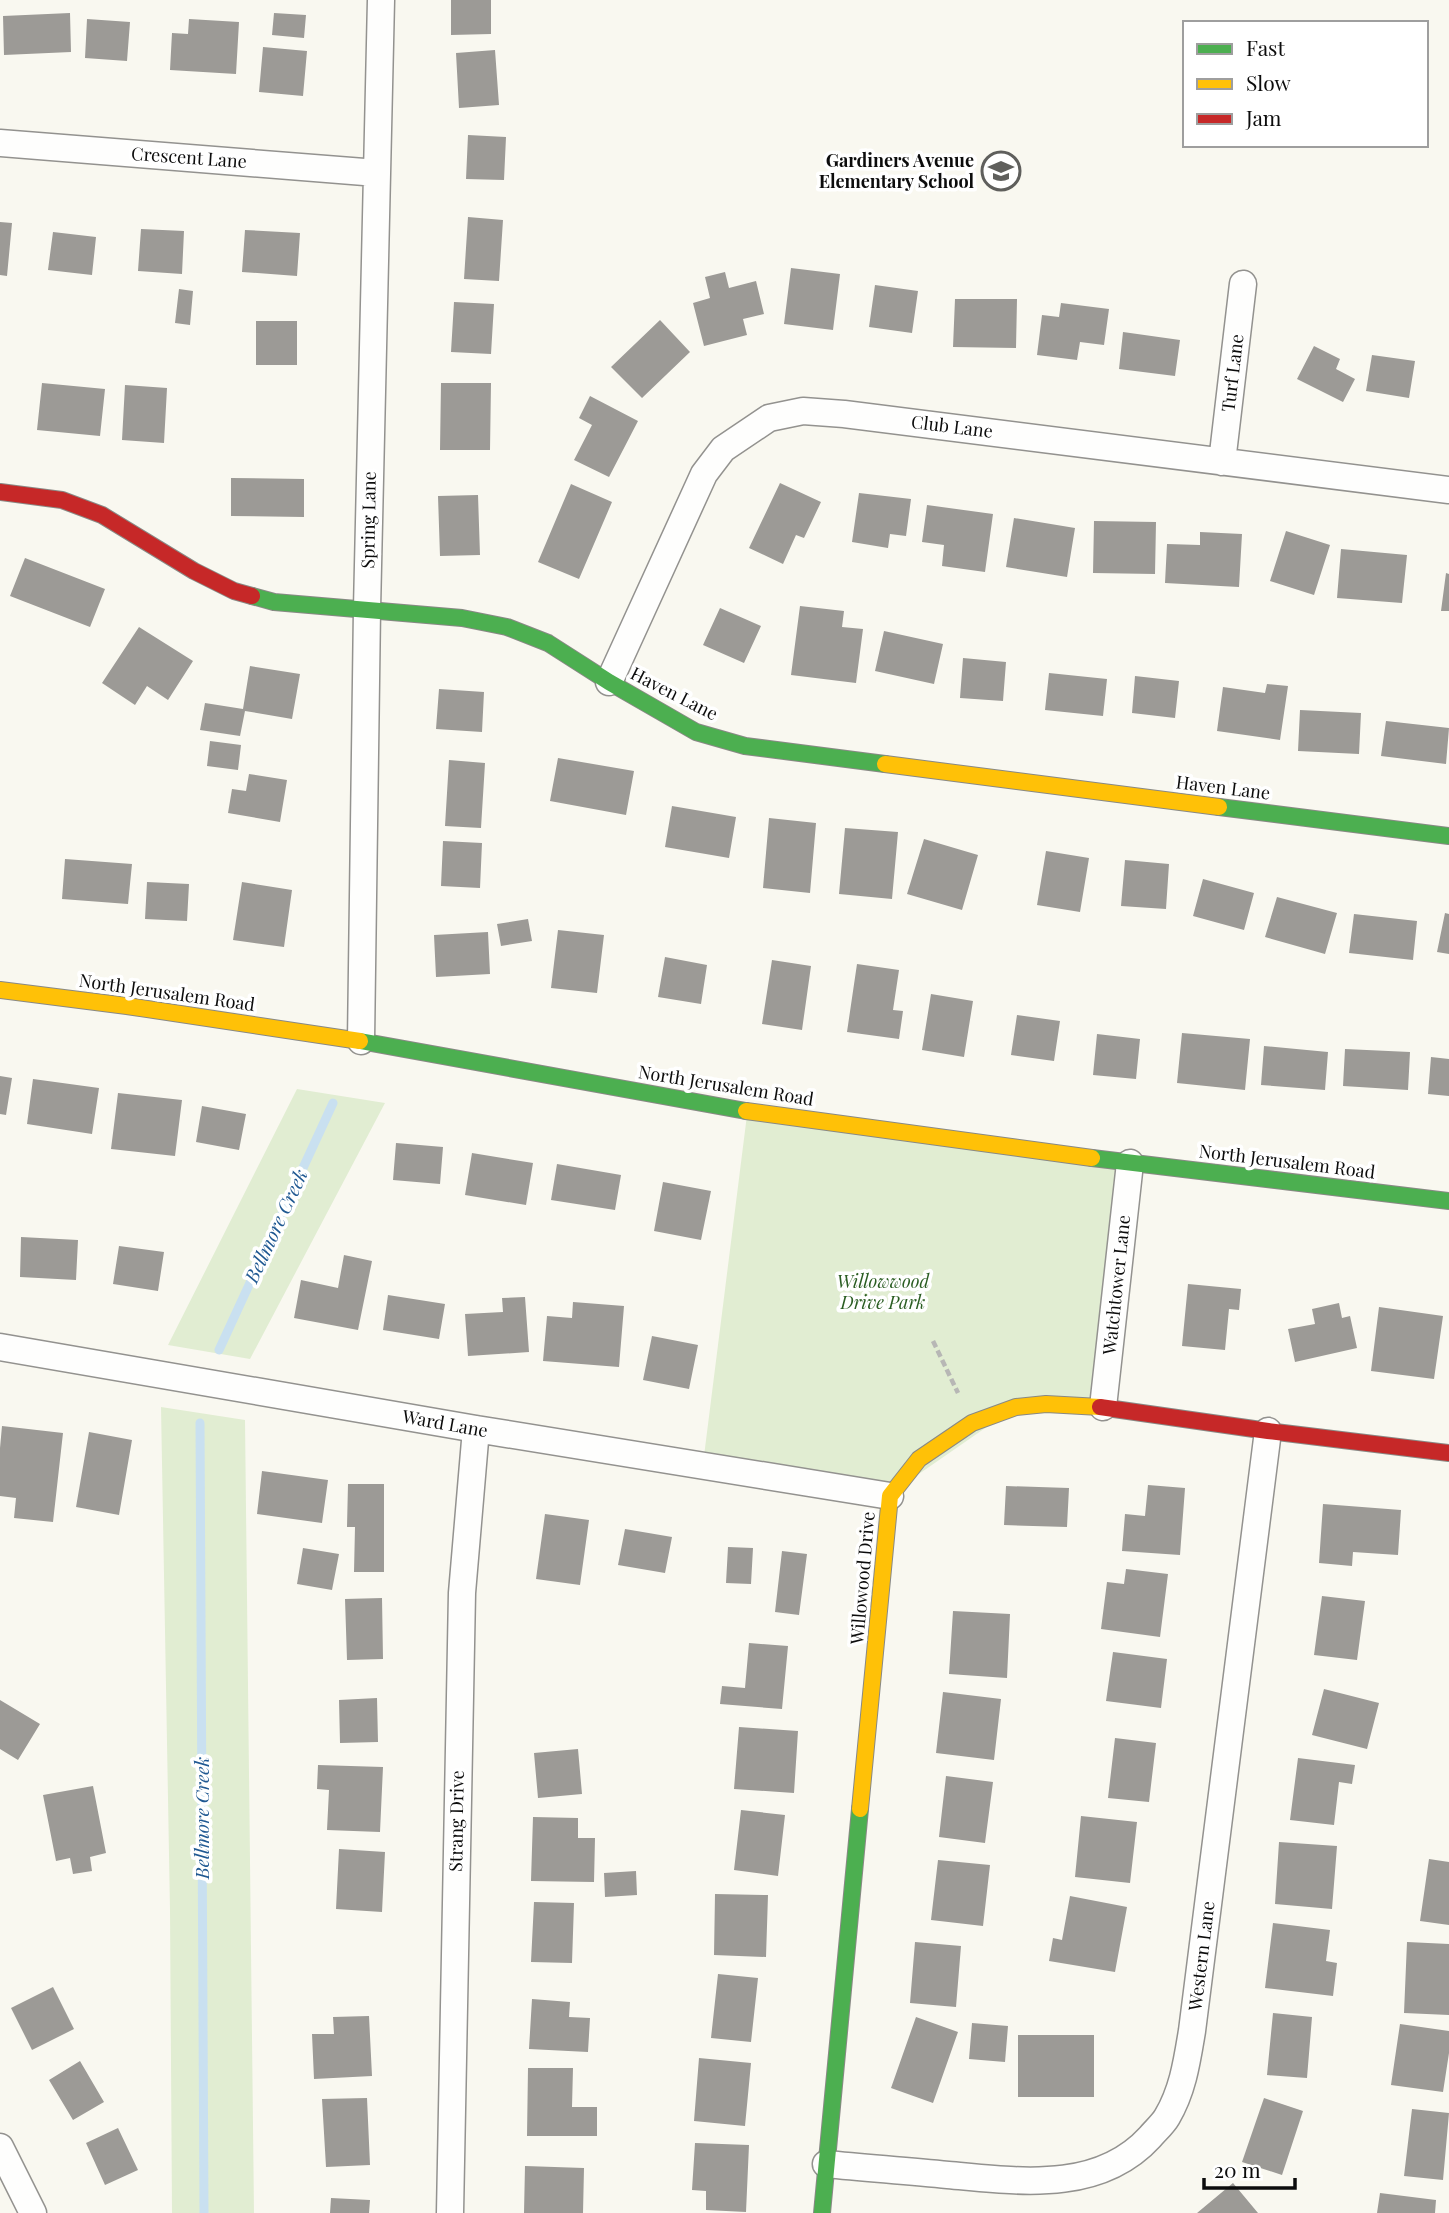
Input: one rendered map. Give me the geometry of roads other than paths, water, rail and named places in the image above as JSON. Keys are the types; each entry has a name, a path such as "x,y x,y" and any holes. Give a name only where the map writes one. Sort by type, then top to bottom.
{"street":[{"name":"Spring Lane","path":"361,1041 381,0"},
{"name":"Crescent Lane","path":"0,144 377,173"},
{"name":"Turf Lane","path":"1223,462 1243,284"},
{"name":"Club Lane","path":"609,682 704,474 723,449 769,418 803,411 844,414 1449,490"},
{"name":"Haven Lane","path":"0,492 62,500 102,515 194,571 234,591 274,602 462,618 507,627 548,643 696,732 745,746 1449,836"},
{"name":"North Jerusalem Road","path":"0,990 361,1041 742,1110 1130,1163 1449,1201"},
{"name":"Watchtower Lane","path":"1103,1407 1130,1163"},
{"name":"Ward Lane","path":"0,1348 890,1496"},
{"name":"Willowood Drive","path":"822,2213 890,1496 919,1459 972,1423 1016,1407 1046,1404 1103,1407 1449,1453"},
{"name":"Strang Drive","path":"450,2213 462,1593 476,1429"},
{"name":"Western Lane","path":"826,2164 1010,2181 1061,2180 1094,2174 1118,2162 1140,2148 1166,2119 1184,2080 1192,2031 1268,1431"},
{"path":"0,2147 33,2213"}],"waterway":[{"name":"Bellmore Creek","path":"219,1350 333,1103"},
{"name":"Bellmore Creek","path":"200,1423 204,2213"}],"place":[{"name":"Gardiners Avenue Elementary School","path":"1001,171"}],"park label":[{"name":"Willowwood Drive Park","path":"883,1292"}]}
